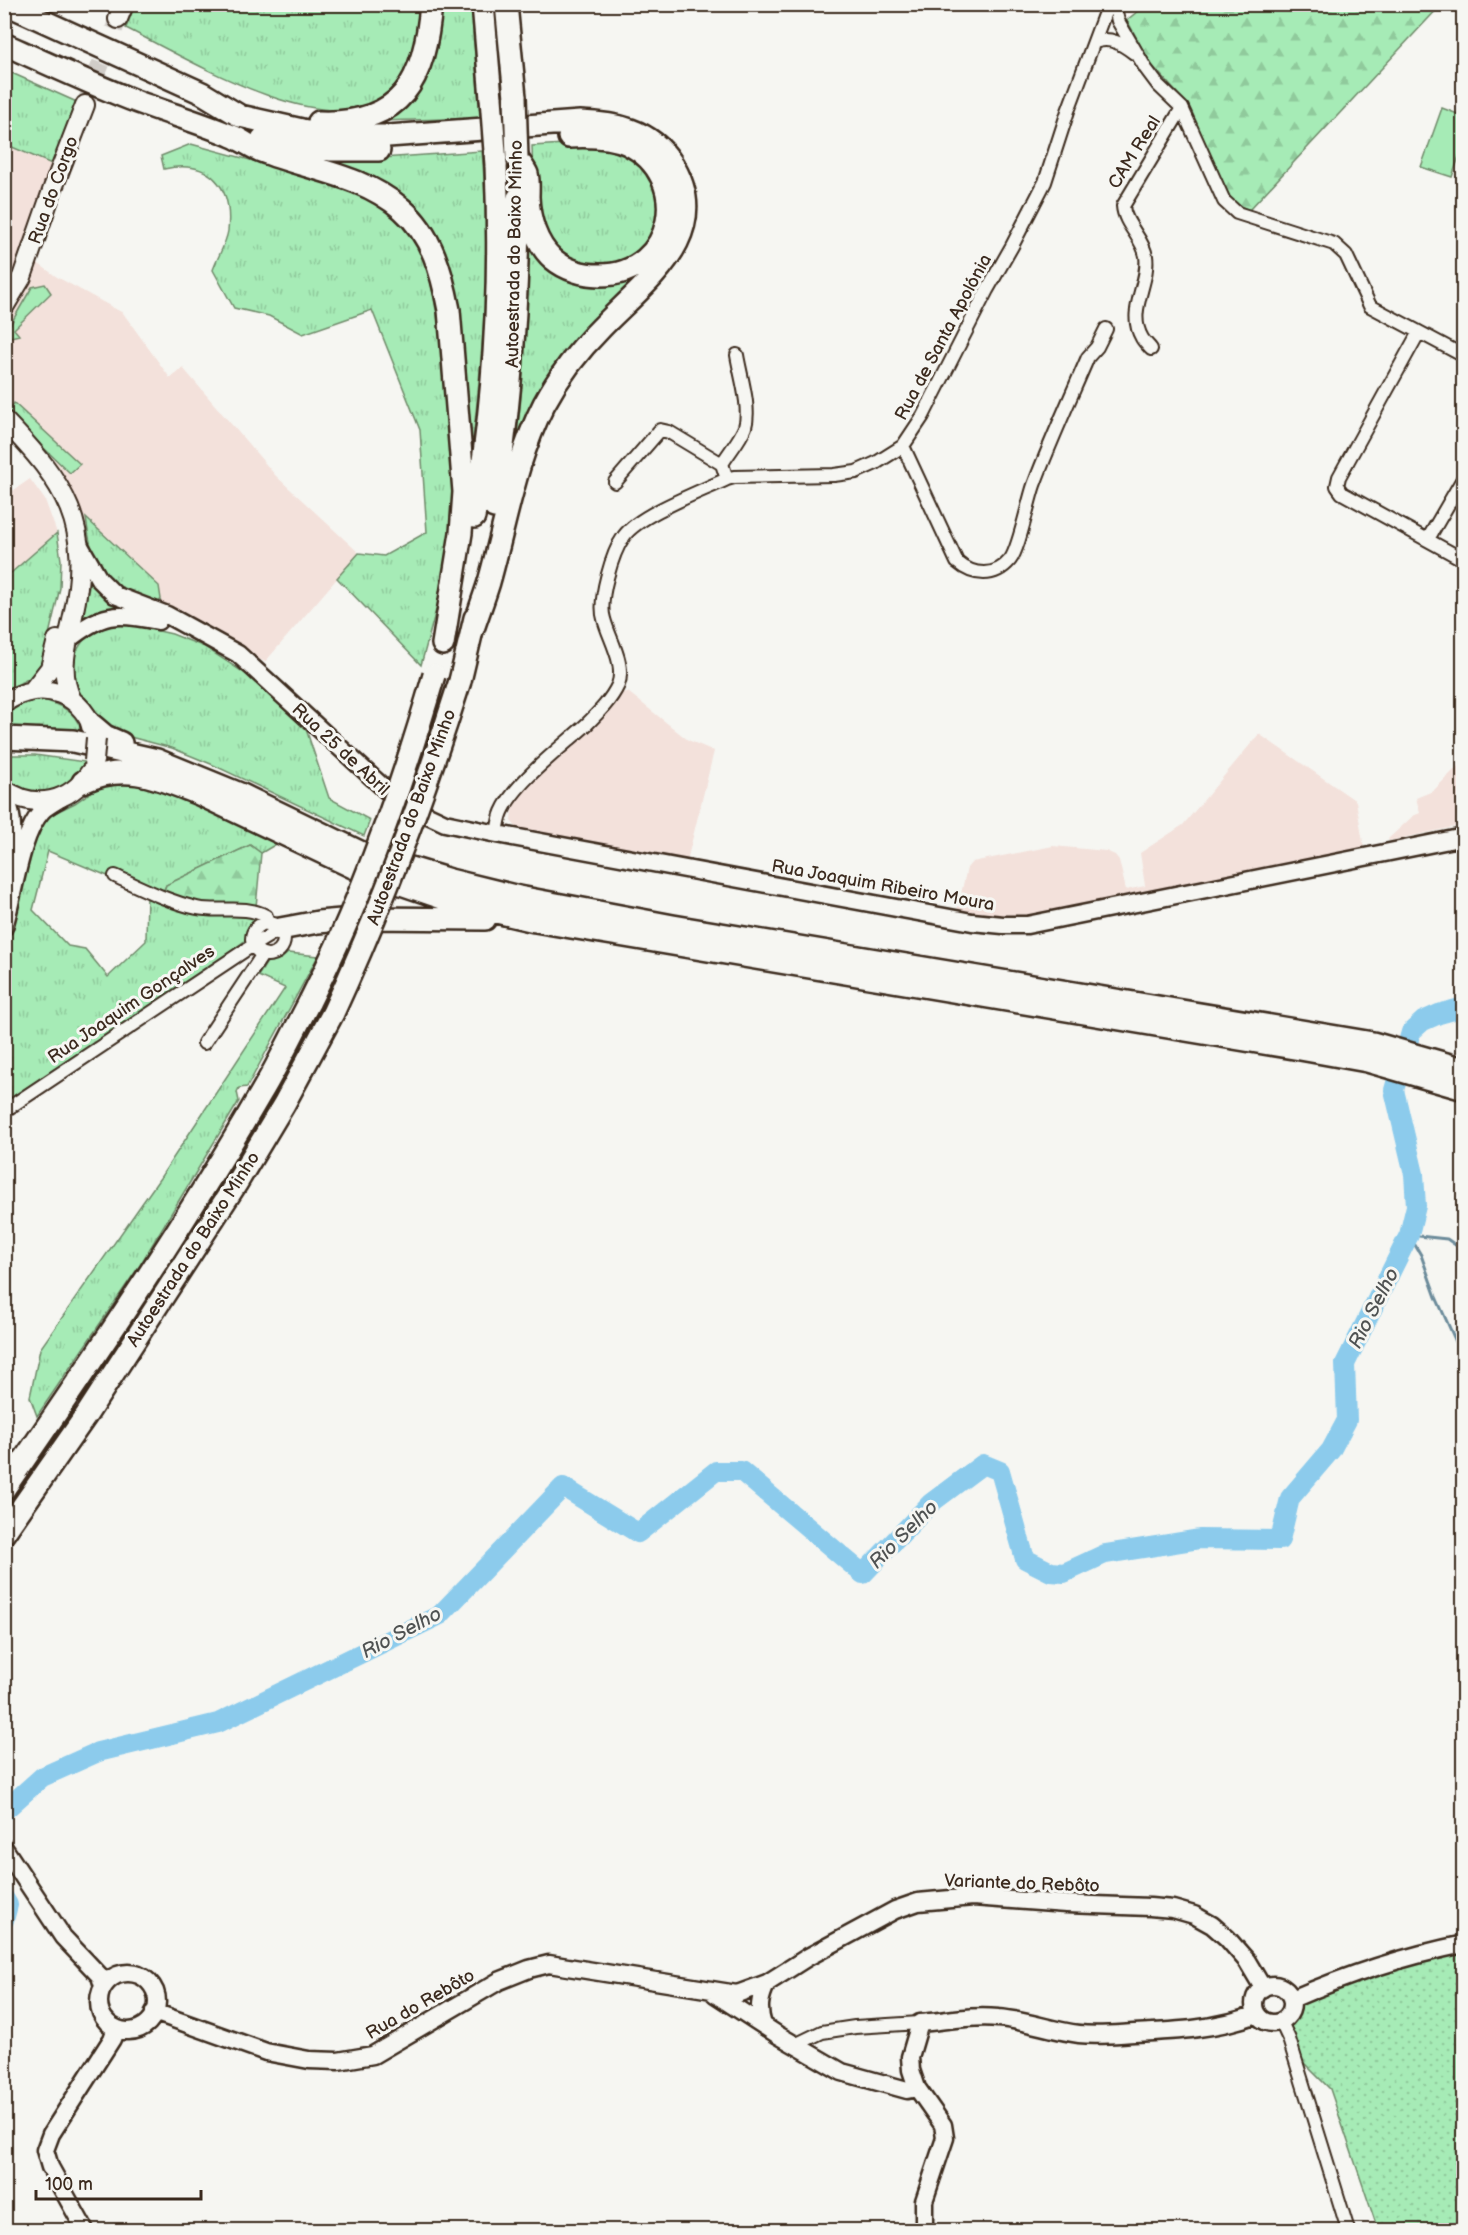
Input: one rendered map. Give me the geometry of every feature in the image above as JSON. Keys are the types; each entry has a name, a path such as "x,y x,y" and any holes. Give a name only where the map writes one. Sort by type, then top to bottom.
{"highway":[{"path":"6,4 202,93 240,116 333,136 423,134 580,122 616,124 632,129 660,148 678,173 685,204 685,220 675,249 655,275 600,328 579,352 566,368 544,405 532,428 517,469 488,584 473,630"},
{"path":"202,93 298,119 320,122 357,121 377,114 405,92 416,77 427,42 431,4"},
{"name":"Autoestrada do Baixo Minho","path":"4,1489 65,1401 214,1172 262,1091 340,939 408,761 443,644 471,534 482,470 490,396 498,260 496,165 483,4"},
{"name":"Autoestrada do Baixo Minho","path":"4,1533 87,1414 284,1104 333,1013 377,915 432,770 460,681 473,630 507,416 516,299 518,158 506,4"},
{"path":"4,44 130,99 234,137 260,150 364,184 385,196 404,211 419,228 435,256 445,287 449,310 464,492 461,533 443,644"},
{"path":"234,137 357,152 573,136 610,138 640,152 652,163 662,178 669,209 668,222 655,250 641,262 625,271 608,275 590,275 573,270 553,259 541,244 534,228 529,211 527,174 518,158"},
{"path":"94,732 180,760 233,783 315,824 412,879"},
{"path":"4,738 73,741 157,760 240,794 364,854 457,903 535,921 1370,1052"},
{"path":"4,749 35,748 68,752 155,769 193,783 412,879"},
{"path":"83,782 114,772 133,773 172,783 220,803 357,869 1370,1052 1430,1068 1464,1069"},
{"path":"273,926 365,918 535,921"},
{"path":"1430,1068 1464,1089"}],"main road":[{"name":"Rua do Corgo","path":"4,307 22,277 85,105"},
{"name":"Rua 25 de Abril","path":"4,420 31,448 55,480 75,520 80,546 78,592 64,672 66,687 72,700"},
{"path":"4,435 23,453 52,494 65,523 70,546 68,590 54,655 50,668 32,691"},
{"path":"4,703 18,694 32,691 46,690 60,694 81,707 94,732 94,761 83,782 74,791 62,798 46,802 29,801 14,796 4,789"}],"street":[{"name":"Rua de Santa Apolónia","path":"502,835 501,813 508,802 524,782 605,706 617,687 620,669 602,609 605,589 622,538 639,523 657,512 727,479 834,475 856,472 876,463 903,446 923,417 1045,182 1068,111 1108,4"},
{"path":"1114,4 1118,21 1137,54 1158,85 1182,108 1224,201 1237,213 1334,244 1346,255 1370,306 1464,356"},
{"path":"1102,22 1110,24 1118,31 1137,54"},
{"path":"1095,42 1101,39 1111,40 1137,54"},
{"name":"CAM Real","path":"1151,349 1142,338 1136,306 1145,269 1146,253 1124,214 1123,206 1182,108"},
{"path":"903,446 957,562 965,569 980,574 993,572 1011,558 1034,485 1088,357 1097,347 1106,329"},
{"path":"1419,332 1339,477 1337,486 1342,493 1464,560"},
{"path":"722,464 746,422 746,404 737,355"},
{"path":"615,482 660,430 669,432 722,464 727,479"},
{"path":"1428,539 1464,477"},
{"name":"Rua 25 de Abril","path":"80,546 99,579 115,594 167,615 238,654 398,801 445,822 502,835"},
{"name":"Rua 25 de Abril","path":"68,640 85,626 108,616 131,616 193,628"},
{"path":"4,794 13,822 12,845 4,886"},
{"path":"4,927 22,855 33,826 43,810 62,798"},
{"name":"Rua Joaquim Ribeiro Moura","path":"502,835 1003,926 1027,925 1464,837"},
{"path":"115,876 180,904 200,909 256,911 266,916 284,938 281,948 273,954 258,950 204,1043"},
{"name":"Rua Joaquim Gonçalves","path":"4,1111 258,950 273,926"},
{"path":"4,1848 63,1937 99,1976 103,1986"},
{"name":"Variante do Rebôto","path":"766,1983 815,1953 895,1910 918,1902 973,1897 1066,1905 1150,1907 1173,1909 1194,1915 1212,1925 1227,1938 1247,1960 1263,1988"},
{"path":"1292,1999 1367,1970 1429,1951 1464,1944"},
{"name":"Rua do Rebôto","path":"154,2012 266,2052 309,2060 338,2061 372,2055 499,1981 549,1964 737,1994 766,1983"},
{"path":"132,1973 140,1976 153,1988 156,2004 154,2012 150,2020 134,2030 125,2031 108,2023 102,2015 99,1995 103,1986 116,1975 132,1973"},
{"path":"763,2025 759,2004 766,1983"},
{"path":"1274,1985 1286,1989 1292,1999 1290,2015 1276,2024 1265,2022 1257,2014 1254,2003 1255,1997 1263,1988 1274,1985"},
{"name":"Rua do Rebôto","path":"706,1989 842,2072 907,2090 917,2088"},
{"name":"Rua do Rebôto","path":"737,1994 742,2006 763,2025"},
{"path":"795,2045 822,2032 855,2027 983,2017 1081,2034 1109,2034 1233,2024 1257,2014"},
{"path":"1281,2022 1289,2039 1348,2230"},
{"path":"920,2023 910,2056 910,2070 917,2088 944,2125 945,2138 924,2201 924,2230"},
{"path":"85,2230 50,2167 45,2150 51,2134 112,2039 116,2028"}],"shaded area":[{"path":"4,144 54,165 25,254 57,277 123,313 170,378 183,368 276,476 359,553 265,662 178,617 131,598 108,580 83,546 80,512 5,420"},
{"path":"30,479 45,500 57,533 5,579 4,497"},
{"path":"628,692 688,740 714,751 687,861 518,829 511,821 512,810 522,791 619,693"},
{"path":"1259,734 1356,801 1364,848 1032,915 999,916 957,911 967,868 972,862 1053,846 1106,851 1115,855 1119,860 1126,890 1145,886 1140,853 1183,825"},
{"path":"1463,761 1463,825 1389,841 1388,839 1413,816 1420,813 1416,798 1433,791"}],"green space":[{"path":"135,5 421,5 416,45 408,65 396,83 389,92 374,103 348,110 317,108 283,101 213,73 126,28"},
{"path":"439,5 471,5 480,118 379,121 392,113"},
{"path":"1152,5 1441,5 1249,210 1232,202 1186,103 1150,63 1127,20"},
{"path":"5,70 79,103 54,165 5,144"},
{"path":"1442,108 1463,116 1463,145 1452,177 1421,167"},
{"path":"191,144 276,167 365,196 396,215 426,258 437,314 451,431 456,502 445,577 421,665 337,578 359,553 384,556 427,532 420,430 372,310 303,334 269,316 234,308 213,270 228,231 227,201 222,189 206,172 180,167 164,169 161,156"},
{"path":"604,145 641,160 659,187 656,235 628,263 591,269 560,256 543,234 533,181 532,146"},
{"path":"482,151 486,269 479,386 470,465 456,295 446,256 426,220 412,205 379,182 339,164 339,161"},
{"path":"529,241 575,279 655,257 514,454 523,374"},
{"path":"45,284 51,293 14,329 19,335 11,337 6,332 32,287"},
{"path":"14,403 80,464 70,473 5,411 4,404 10,409"},
{"path":"86,518 159,586 161,599 158,604 120,587 105,573 92,551"},
{"path":"57,533 61,560 60,588 44,656 38,671 30,678 5,691 4,579"},
{"path":"91,578 110,599 125,609 82,620"},
{"path":"107,624 128,624 172,634 205,647 287,705 304,723 329,798 370,820 364,836 211,764 172,748 115,733 108,728 76,687 72,669 77,650 89,634"},
{"path":"44,700 71,713 79,723 85,739 5,733 6,715 23,703"},
{"path":"4,755 35,755 85,762 67,786 59,791 40,794 21,789 5,777"},
{"path":"126,779 180,796 278,843 261,853 250,845 166,885 162,894 110,877 48,851 33,910 68,946 85,949 108,977 146,941 147,893 199,915 243,914 260,917 247,939 225,956 5,1102 5,949 33,838 44,818 75,803 104,783"},
{"path":"250,845 261,853 256,907 205,906 163,894 166,885"},
{"path":"288,953 318,956 247,1087 239,1088 237,1092 239,1101 140,1265 37,1416 30,1397 40,1349 160,1178 285,988 258,976 269,959 281,959"},
{"path":"1463,1947 1463,2230 1378,2230 1330,2089 1299,2058 1289,2028 1300,2000"}],"waterway":[{"name":"Rio Selho","path":"4,1811 42,1777 98,1752 218,1723 440,1615 563,1487 638,1533 716,1471 741,1471 863,1574 931,1503 983,1464 1000,1471 1025,1559 1051,1572 1064,1573 1105,1554 1199,1539 1280,1540 1290,1498 1331,1450 1347,1420 1345,1364 1409,1235 1416,1206 1414,1174 1394,1090 1411,1032 1423,1021 1464,1007"},
{"path":"1409,1235 1421,1255 1436,1297 1464,1360"},
{"path":"1409,1235 1447,1239 1464,1251"},
{"name":"Rio Selho","path":"4,1898 8,1905 4,1920"}],"tunnel":[{"path":"85,105 118,19"}]}
